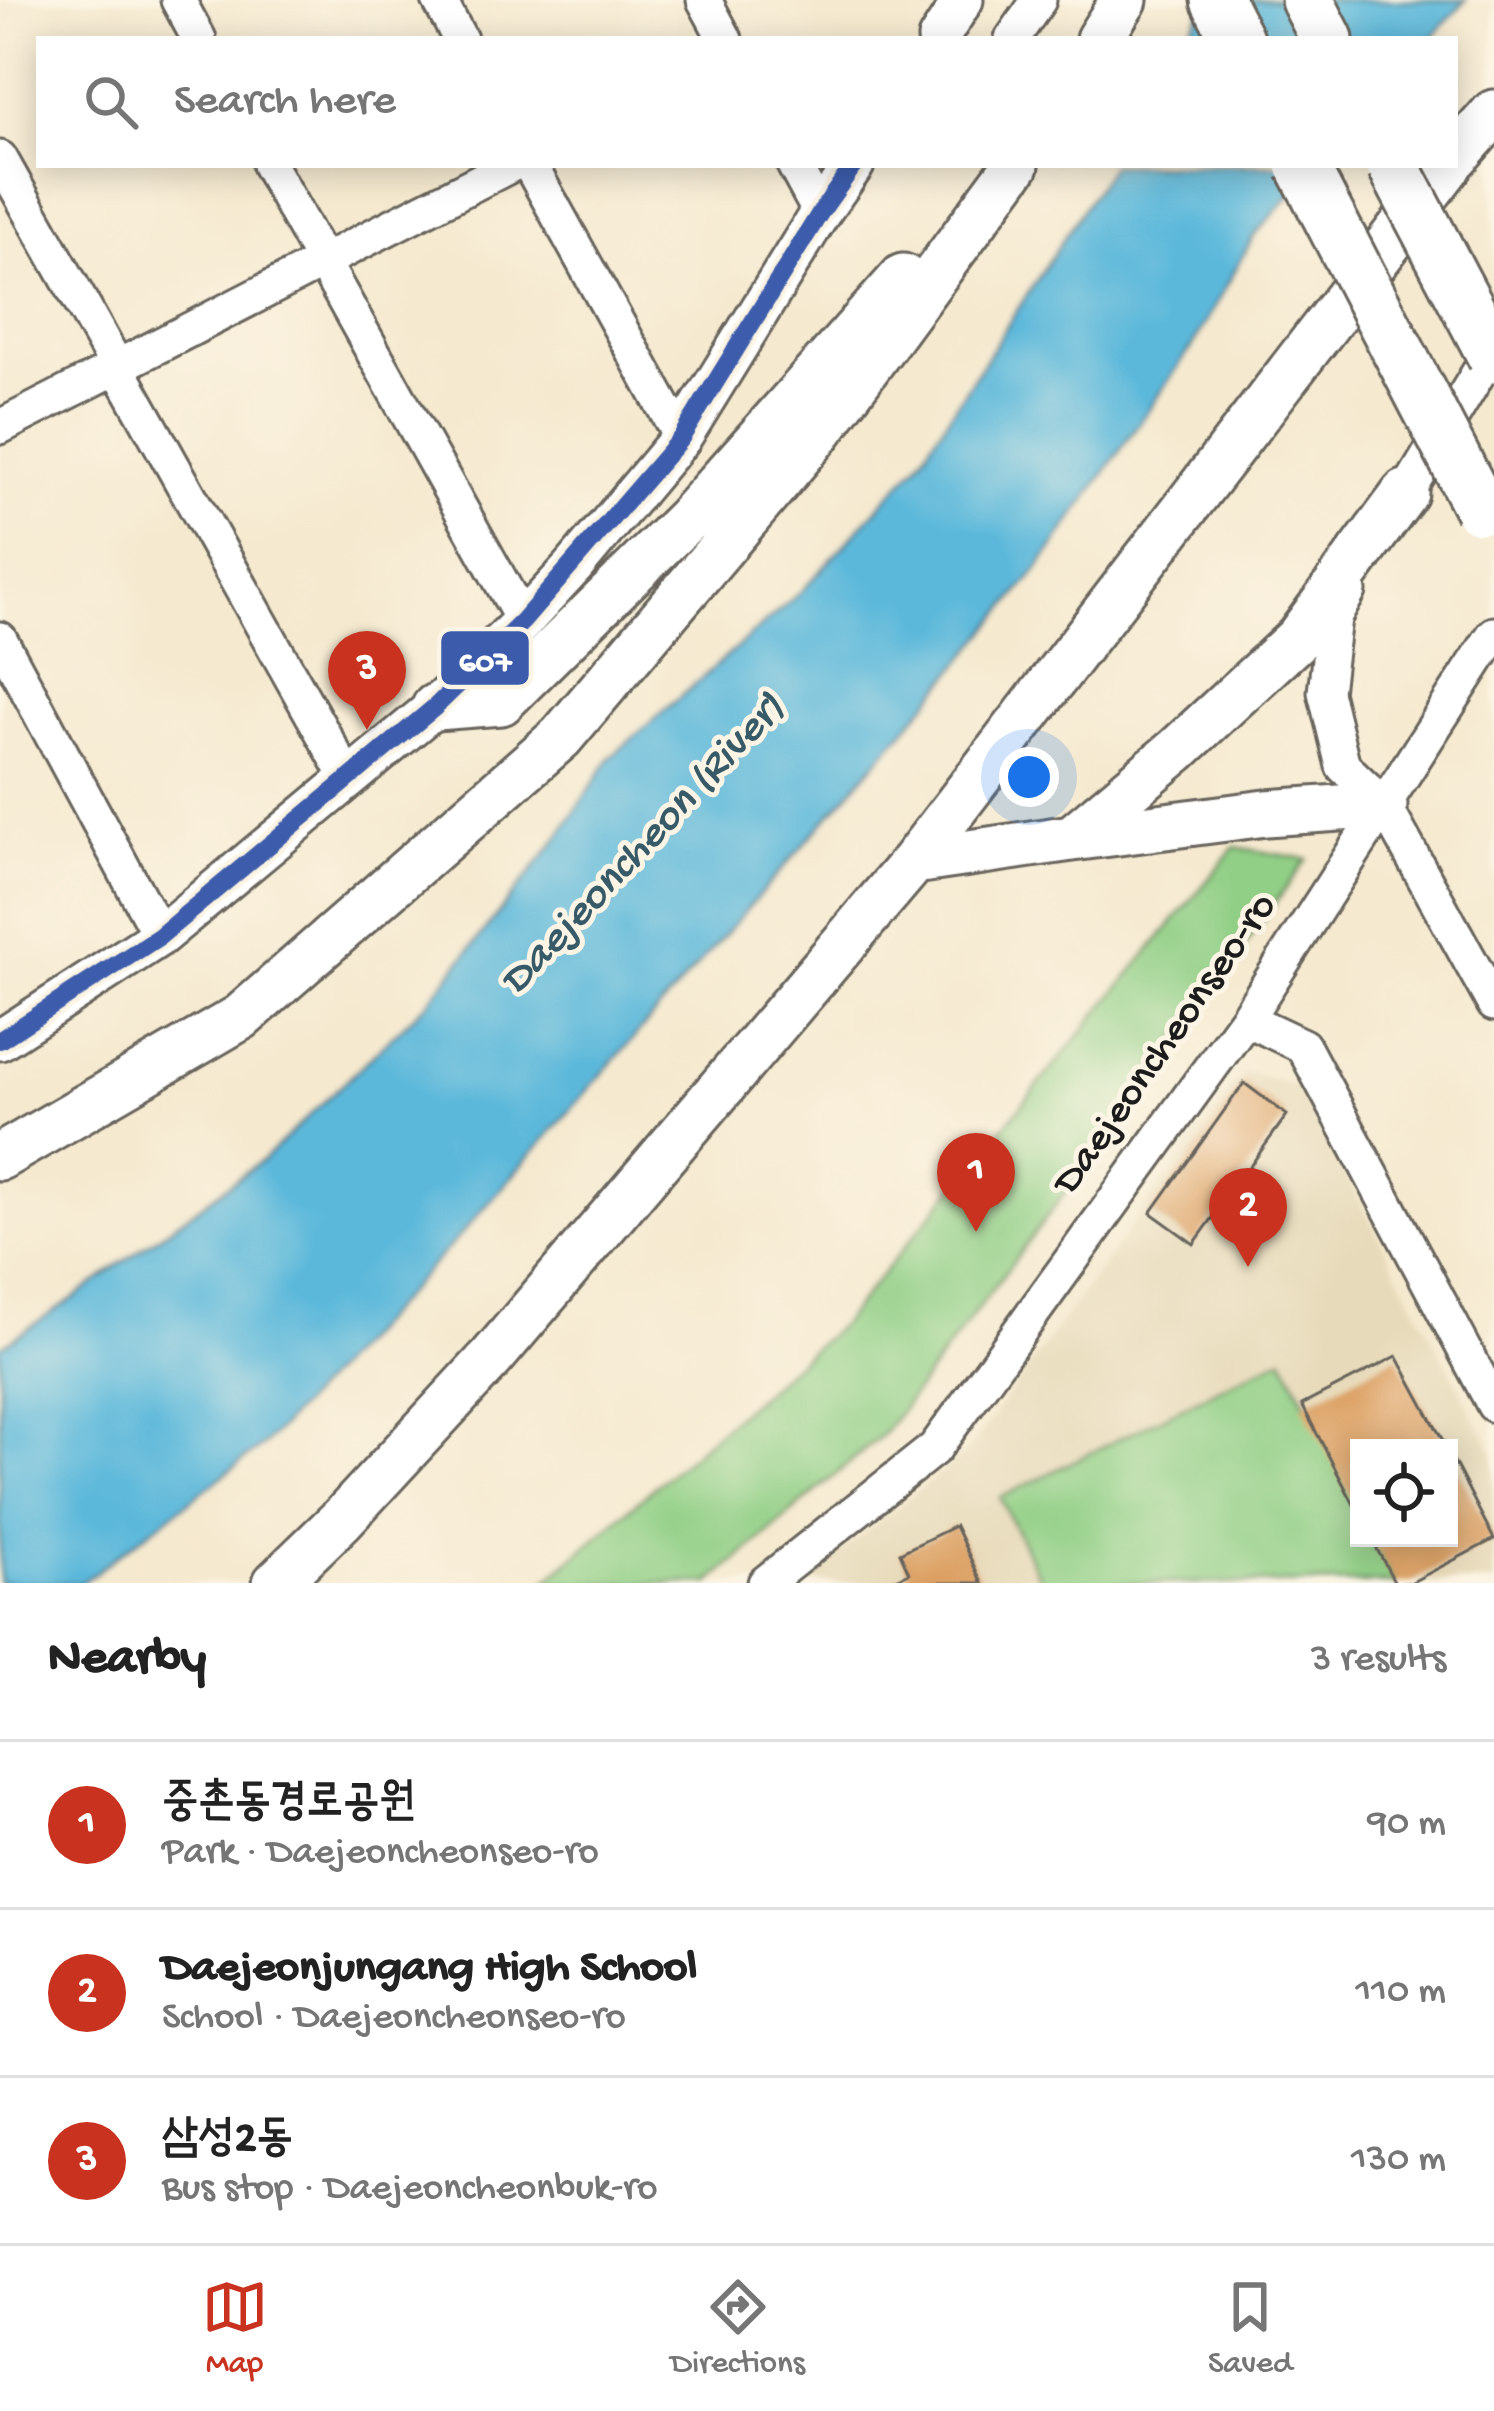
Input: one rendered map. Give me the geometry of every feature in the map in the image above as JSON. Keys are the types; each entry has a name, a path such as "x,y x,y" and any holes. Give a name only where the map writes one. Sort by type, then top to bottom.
{"main road":[{"path":"1101,36 1124,0"},
{"path":"1216,0 1235,36"},
{"path":"1307,0 1325,36"},
{"path":"1458,154 1494,113"},
{"path":"435,707 501,702 687,519 1002,168"},
{"path":"0,1156 241,1017 562,737 818,434 1014,168"},
{"path":"1304,168 1487,521"},
{"path":"1395,168 1494,357"},
{"path":"276,1583 492,1357 914,861 1447,168"},
{"path":"1072,838 1177,750 1298,638 1405,493"},
{"path":"914,861 1266,813 1384,805"}],"street":[{"path":"178,0 198,36"},
{"path":"439,0 458,36"},
{"path":"704,0 723,36"},
{"path":"940,36 963,0"},
{"path":"1014,36 1039,0"},
{"path":"0,158 349,779"},
{"path":"271,168 523,621"},
{"path":"0,427 505,168"},
{"path":"532,168 681,439"},
{"path":"796,168 820,213"},
{"path":"0,1040 160,936 435,707 523,621 681,439 852,168"},
{"path":"1494,347 1334,618 1325,692 1343,766 1384,805 1494,1004"},
{"name":"Daejeoncheonseo-ro","path":"765,1583 934,1448 1246,1019 1494,634"},
{"path":"0,638 160,936"},
{"path":"1246,1019 1303,1046 1494,1405"}],"shaded area":[{"path":"1244,1072 1299,1087 1494,1454 1494,1583 802,1583 966,1453"}],"green space":[{"path":"1235,847 1307,859 1105,1140 884,1433 710,1583 544,1583 841,1324"},
{"path":"1283,1357 1350,1492 1350,1547 1377,1547 1395,1583 1042,1583 1000,1498"}],"water":[{"path":"1208,0 1466,0 1434,36 1187,36"},
{"name":"Daejeoncheon (River)","path":"1109,168 1315,168 1254,236 1195,342 1037,571 915,718 465,1230 265,1444 81,1583 0,1583 0,1347 264,1159 430,1000 557,839 610,758 802,591 917,465"}],"building":[{"path":"1244,1083 1287,1115 1194,1244 1151,1213"},
{"path":"1397,1356 1442,1439 1350,1439 1350,1497 1302,1405"},
{"path":"1458,1469 1494,1539 1410,1583 1395,1583 1376,1547 1458,1547"},
{"path":"955,1526 982,1583 888,1583 909,1573 900,1553"}],"transit line":[{"name":"607","path":"0,1040 160,936 435,707 523,621 681,438 852,168"}],"place":[{"name":"삼성2동","path":"367,730"},
{"name":"중촌동경로공원","path":"976,1232"},
{"name":"Daejeonjungang High School","path":"1248,1267"}]}
